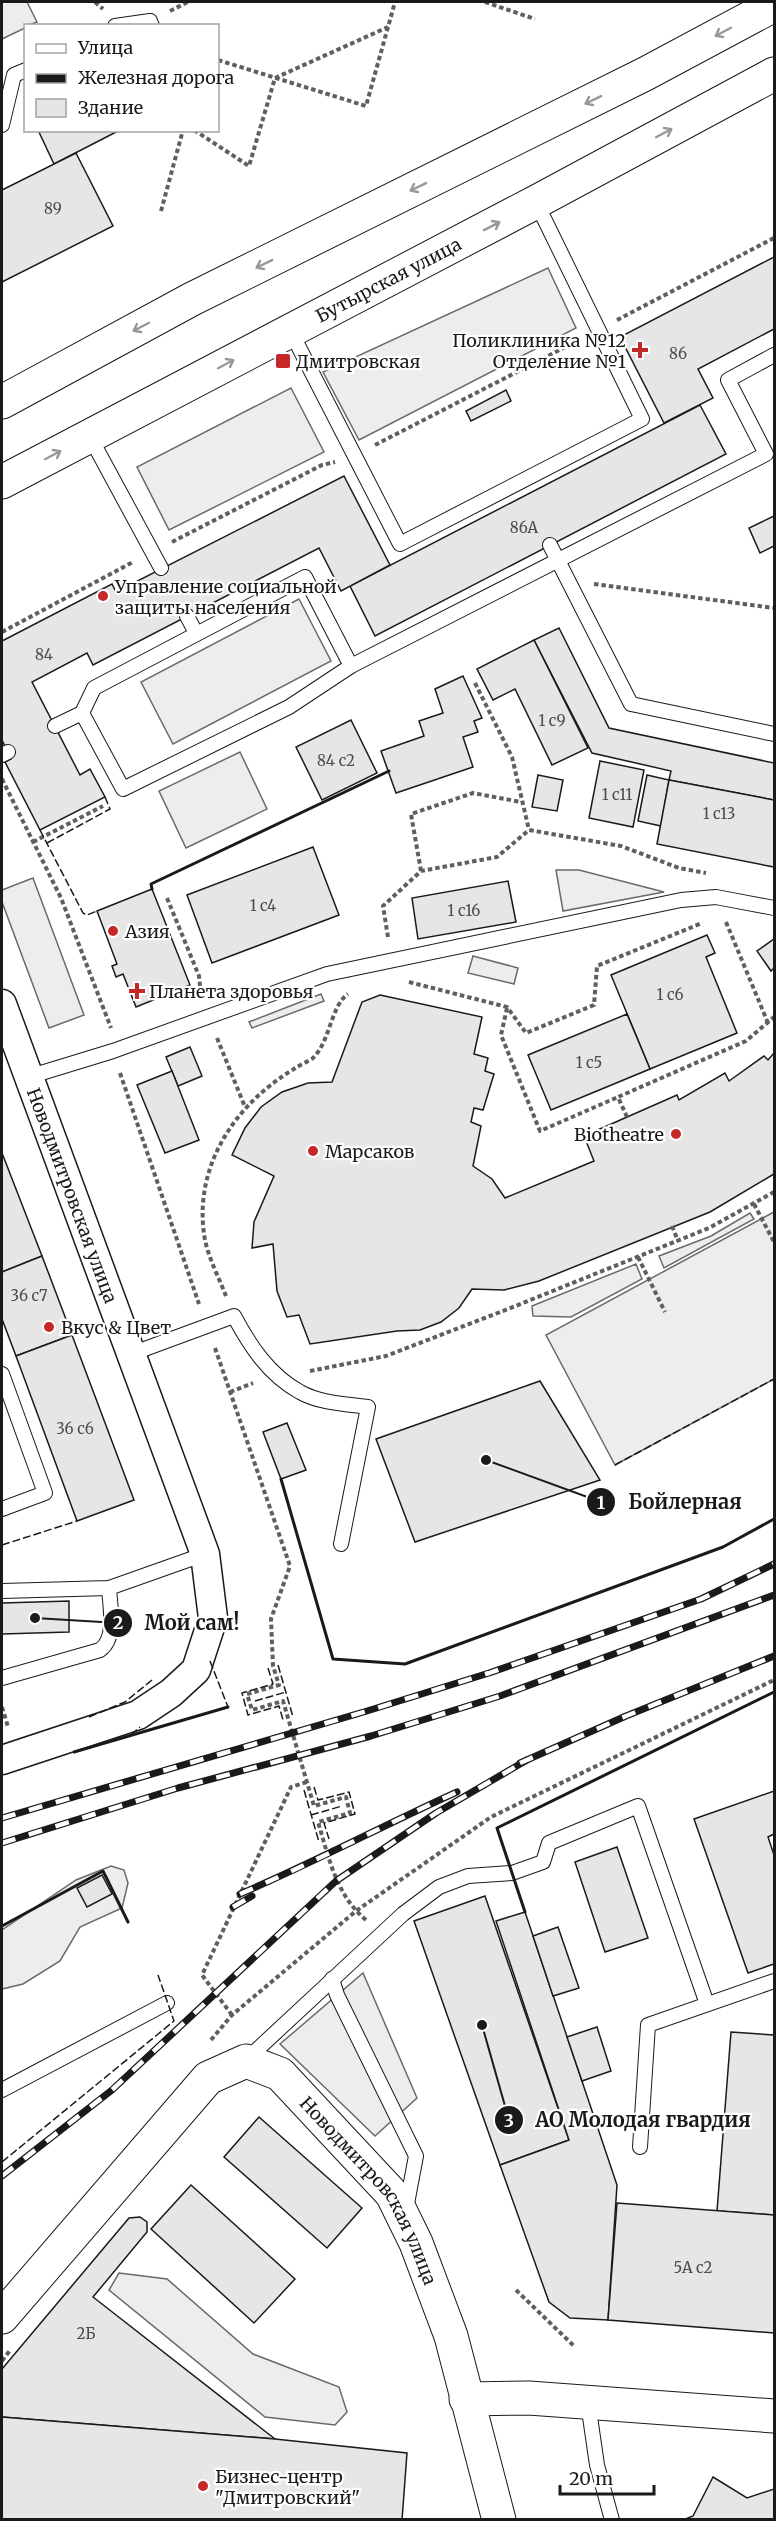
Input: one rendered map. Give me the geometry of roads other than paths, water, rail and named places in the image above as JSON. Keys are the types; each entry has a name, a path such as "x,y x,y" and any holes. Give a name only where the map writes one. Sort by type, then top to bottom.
{"main road":[{"path":"2,402 192,299 645,74 774,5"},
{"name":"Бутырская улица","path":"2,482 536,202 774,74"},
{"path":"2,2318 208,2078 246,2061"},
{"name":"Новодмитровская улица","path":"246,2061 280,2074 393,2194 451,2336 499,2520"},
{"path":"466,2399 529,2398 774,2416"}],"street":[{"name":"Новодмитровская улица","path":"2,1004 10,1053 28,1077 205,1554 213,1618 196,1670 171,1693 138,1715 2,1760"}],"lane":[{"path":"129,24 150,21 151,24"},
{"path":"2,125 14,75 24,71"},
{"path":"290,330 400,543 642,419 536,202"},
{"path":"82,713 123,789 289,707 351,666 770,451 728,380 774,355"},
{"path":"89,435 161,568"},
{"path":"517,483 524,496"},
{"path":"550,545 631,704 774,734"},
{"path":"55,726 82,713 94,688 304,577 351,666"},
{"path":"187,616 196,633"},
{"path":"28,1077 113,1051 327,974 681,900 716,897 774,908"},
{"path":"131,1354 234,1316 251,1347 275,1375 301,1394 336,1403 368,1407 341,1544"},
{"path":"2,1374 45,1493 2,1509"},
{"path":"2,1591 109,1588 205,1554"},
{"path":"2,1678 100,1650 107,1645 110,1637 109,1588"},
{"path":"246,2061 403,1914 439,1887 468,1876 512,1873 543,1862 549,1843 638,1806 707,2004"},
{"path":"332,1979 337,1995 416,2156 404,2217"},
{"path":"640,2147 648,2025 774,1982"},
{"path":"2,2090 168,2003"},
{"path":"588,2403 597,2465 612,2520"}],"railway":[{"path":"2,1818 489,1673 701,1599 774,1564"},
{"path":"2,1843 178,1788 371,1736 500,1696 774,1595"},
{"path":"520,1763 626,1716 774,1656"},
{"path":"2,2176 112,2090 336,1881 436,1813 527,1760"},
{"path":"240,1894 457,1792"},
{"path":"233,1907 252,1896"}],"place":[{"name":"Поликлиника №12 Отделение №1","path":"640,350"},
{"name":"Дмитровская","path":"283,361"},
{"name":"Управление социальной защиты населения","path":"103,596"},
{"name":"Азия","path":"113,931"},
{"name":"Планета здоровья","path":"137,991"},
{"name":"Biotheatre","path":"676,1134"},
{"name":"Марсаков","path":"313,1151"},
{"name":"Вкус & Цвет","path":"49,1327"},
{"name":"Бойлерная","path":"486,1460"},
{"name":"Мой сам!","path":"35,1618"},
{"name":"АО Молодая гвардия","path":"482,2025"},
{"name":"Бизнес-центр \"Дмитровский\"","path":"203,2486"}]}
